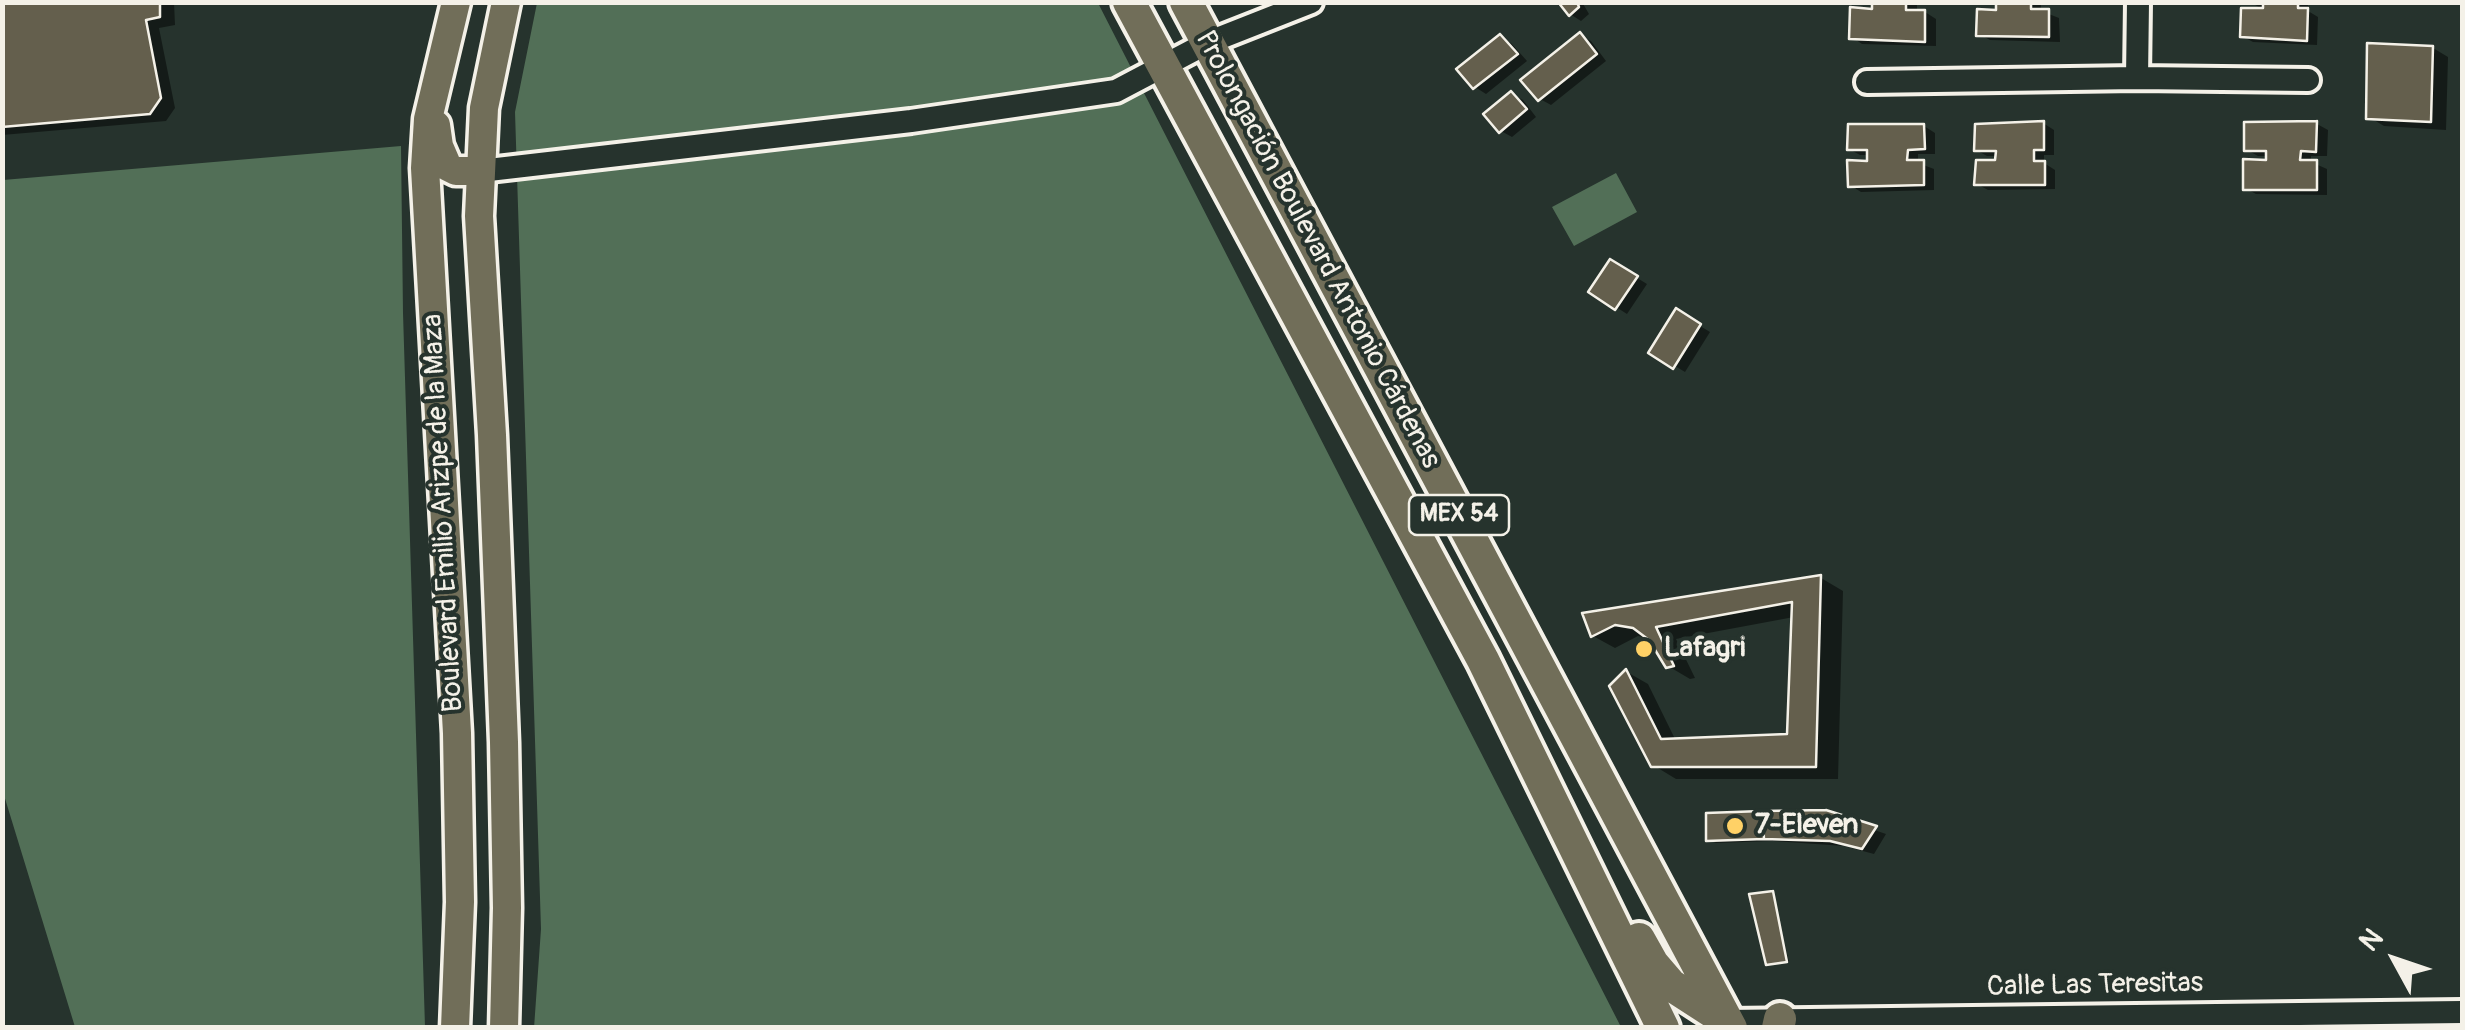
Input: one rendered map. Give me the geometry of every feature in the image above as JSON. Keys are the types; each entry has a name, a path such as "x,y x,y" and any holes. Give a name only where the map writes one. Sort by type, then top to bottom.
{"highway":[{"name":"Prolongación Boulevard Antonio Cárdenas","path":"1129,2 1475,644 1662,1028"},
{"name":"Prolongación Boulevard Antonio Cárdenas","path":"1186,2 1728,1025"},
{"path":"1531,760 1570,804 1653,964 1672,985 1728,1025"}],"main road":[{"name":"Boulevard Emilio Arizpe de la Maza","path":"455,1028 460,902 457,733 426,183 428,119 456,2"},
{"name":"Boulevard Emilio Arizpe de la Maza","path":"504,1028 504,742 479,216 484,108 506,2"},
{"path":"428,119 435,122 448,166 456,171 480,172"}],"street":[{"path":"480,172 911,121 1116,92 1206,43 1311,2"},
{"path":"2137,78 2138,2"},
{"path":"1868,82 2308,80"},
{"name":"Calle Las Teresitas","path":"1728,1025 2332,1020 2462,1012"}],"green space":[{"path":"537,3 1098,3 1621,1027 534,1028 541,929 515,112"},
{"path":"401,146 425,1027 75,1027 3,792 3,180"},
{"path":"1616,173 1637,212 1574,246 1552,207"}],"building":[{"path":"2,2 160,2 160,17 146,20 161,98 150,114 2,127"},
{"path":"1558,2 1577,2 1579,7 1569,16"},
{"path":"1872,2 1906,2 1906,10 1925,10 1925,42 1849,39 1850,7 1872,9"},
{"path":"1996,2 2031,2 2031,9 2049,9 2049,37 1976,36 1977,9 1996,10"},
{"path":"2263,2 2298,2 2298,8 2308,8 2307,41 2240,37 2241,8 2263,8"},
{"path":"1580,32 1597,54 1538,101 1520,80"},
{"path":"1500,34 1518,54 1473,89 1456,69"},
{"path":"2367,43 2433,46 2431,122 2366,119"},
{"path":"1511,91 1527,109 1499,133 1483,114"},
{"path":"2044,121 2044,150 2034,150 2034,161 2045,161 2045,185 1974,185 1976,160 1995,160 1996,151 1974,151 1975,124"},
{"path":"2317,121 2316,152 2301,151 2300,160 2317,160 2317,190 2243,190 2243,159 2266,160 2266,151 2244,151 2244,122"},
{"path":"1848,124 1924,124 1925,149 1908,150 1907,160 1924,160 1924,185 1848,187 1847,160 1867,161 1867,150 1847,150"},
{"path":"1610,259 1638,276 1615,310 1588,292"},
{"path":"1676,308 1701,324 1673,369 1648,353"},
{"path":"1821,575 1816,767 1651,767 1609,686 1626,669 1661,739 1787,734 1792,602 1656,627 1674,666 1666,668 1649,640 1633,628 1615,625 1591,637 1582,613"},
{"path":"1826,810 1877,826 1862,849 1830,841 1764,839 1762,811"},
{"name":"7-Eleven","path":"1762,811 1764,839 1706,841 1706,813"},
{"path":"1773,891 1787,962 1766,965 1749,894"}],"place":[{"name":"Lafagri","path":"1644,649"},
{"name":"7-Eleven","path":"1735,826"}]}
